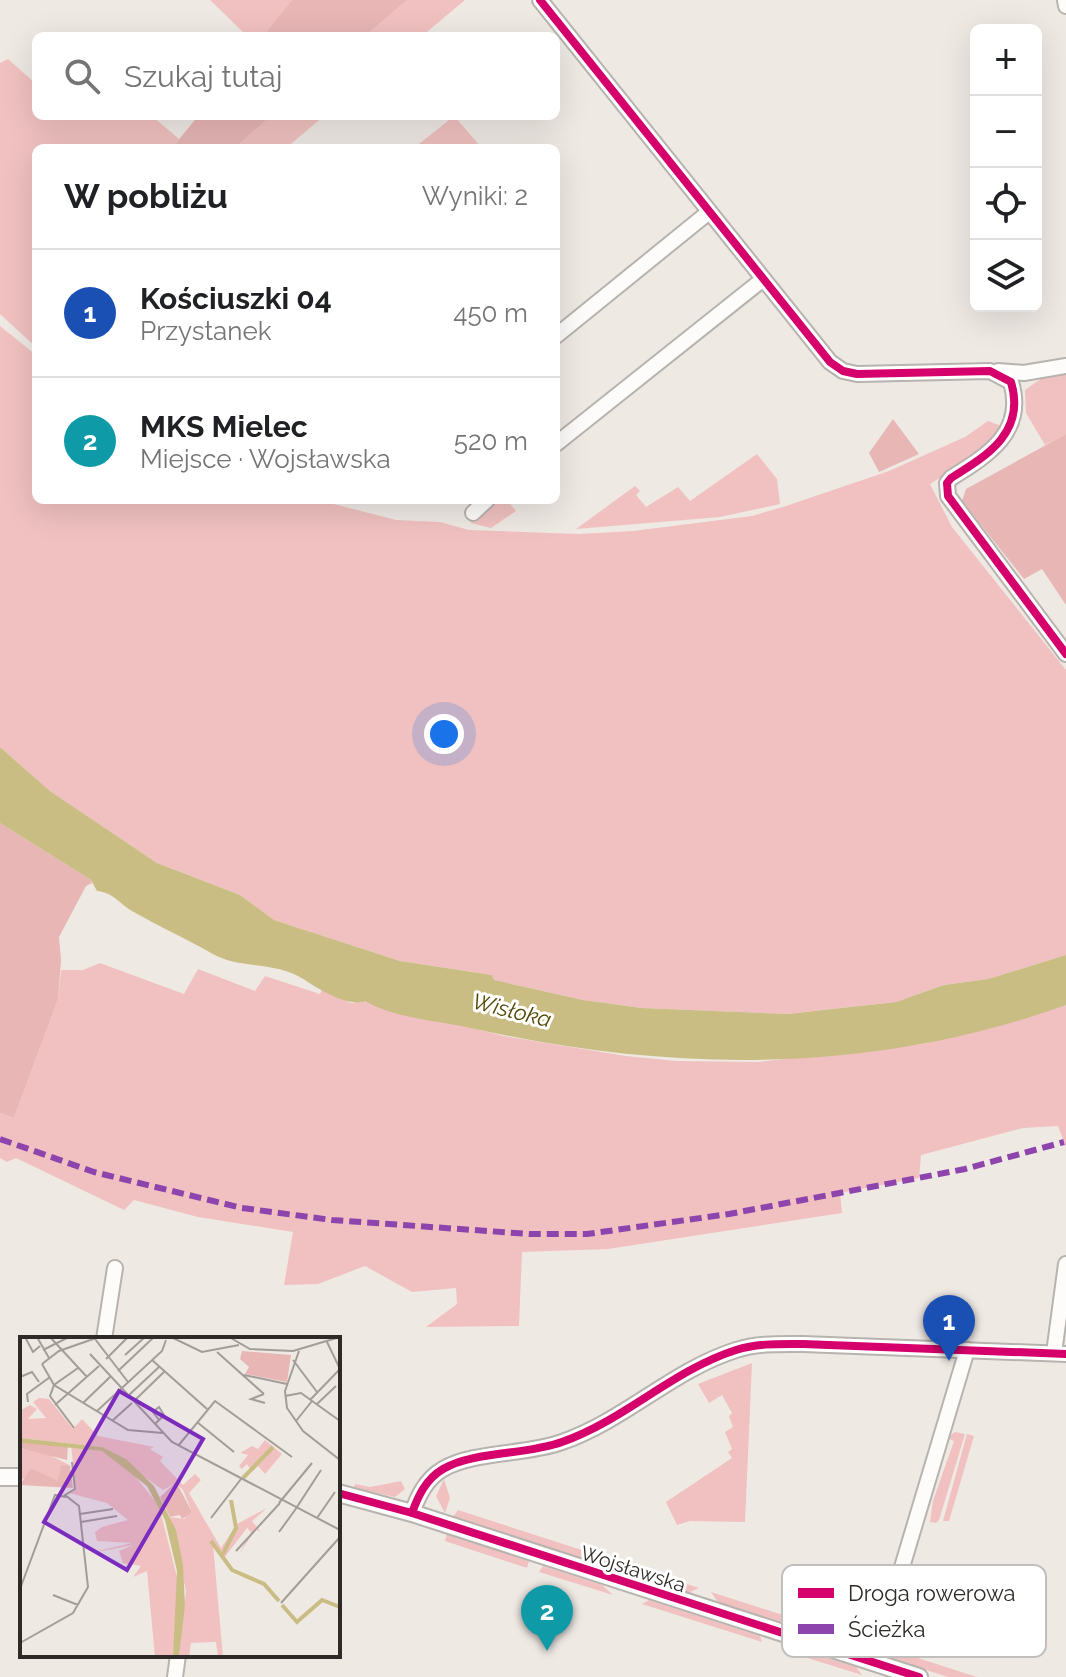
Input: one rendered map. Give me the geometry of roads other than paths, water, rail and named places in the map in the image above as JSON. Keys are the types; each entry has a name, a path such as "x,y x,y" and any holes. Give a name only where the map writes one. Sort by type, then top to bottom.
{"street":[{"path":"540,0 818,351 843,371 877,375 990,371 1024,373 1066,366"},
{"path":"560,333 709,212"},
{"path":"560,441 762,280"},
{"path":"990,371 1011,382"},
{"path":"1011,382 1024,373"},
{"path":"1011,382 1015,405 1008,436 988,455 951,478 947,483 948,496 1066,654"},
{"path":"473,513 483,504"},
{"path":"412,1513 430,1479 451,1465 532,1451 580,1436 691,1371 736,1350 769,1344 1060,1353 1066,1264"},
{"path":"104,1337 115,1268"},
{"path":"903,1565 967,1350"},
{"name":"Wojsławska","path":"340,1494 412,1513 782,1639"},
{"path":"175,1677 178,1657"},
{"name":"Wojsławska","path":"834,1657 872,1670 919,1677"}],"water":[{"name":"Wisłoka","path":"0,747 50,791 157,863 240,895 274,920 400,961 492,975 494,980 583,1000 642,1008 787,1014 896,1002 944,985 988,979 1066,955 1066,1005 993,1028 919,1044 845,1055 770,1060 696,1059 621,1053 546,1043 403,1015 365,1001 342,1000 282,970 222,958 132,911 108,894 97,891 91,880 0,823"}],"place":[{"name":"Kościuszki 04","path":"949,1361"},
{"name":"MKS Mielec","path":"547,1651"}]}
